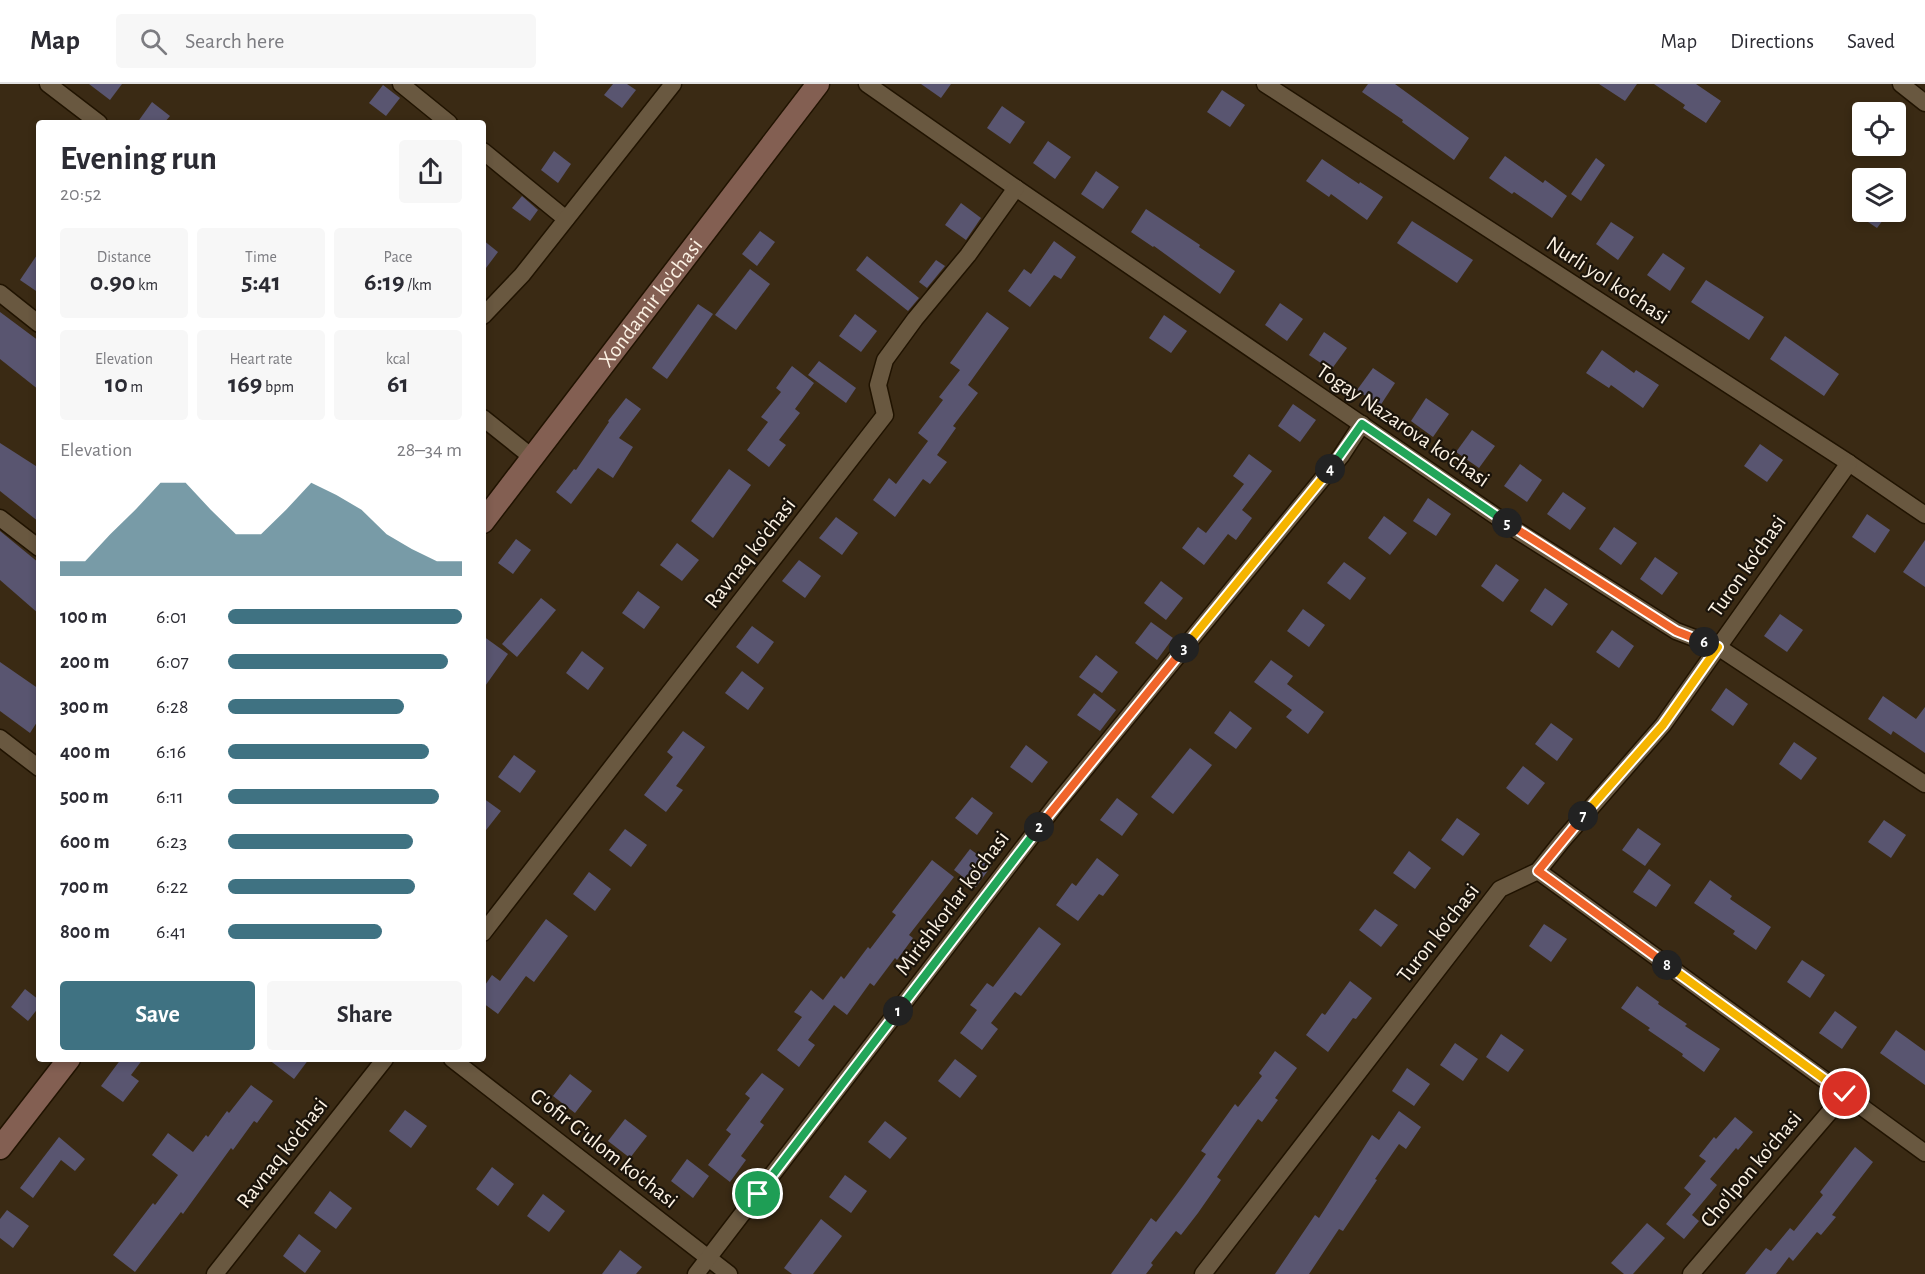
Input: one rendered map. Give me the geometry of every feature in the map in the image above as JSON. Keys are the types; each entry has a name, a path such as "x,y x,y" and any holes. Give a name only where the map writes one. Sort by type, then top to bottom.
{"main road":[{"name":"Xondamir ko'chasi","path":"486,518 818,84"},
{"path":"0,1149 67,1062"}],"street":[{"path":"48,84 95,120"},
{"path":"401,84 445,120"},
{"path":"486,313 522,275 673,84"},
{"name":"Togay Nazarova ko'chasi","path":"867,84 1516,530 1676,631 1718,647 1925,784"},
{"name":"Nurli yol ko'chasi","path":"1265,84 1849,463 1925,515"},
{"path":"1900,84 1925,103"},
{"path":"486,153 566,219"},
{"name":"Ravnaq ko'chasi","path":"486,929 885,415 878,385 885,360 915,319 968,255 1016,188"},
{"path":"0,293 36,322"},
{"path":"486,420 532,458"},
{"name":"Mirishkorlar ko'chasi","path":"696,1274 1055,806 1341,456 1362,424"},
{"name":"Turon ko'chasi","path":"1203,1274 1500,889 1538,871 1663,725 1849,463"},
{"path":"0,518 36,546"},
{"path":"0,738 36,766"},
{"path":"1538,871 1925,1153"},
{"name":"Ravnaq ko'chasi","path":"215,1274 383,1062"},
{"name":"G'ofir G'ulom ko'chasi","path":"456,1062 729,1274"},
{"name":"Cho'lpon ko'chasi","path":"1691,1274 1845,1094"}],"building":[{"path":"89,84 122,84 110,100"},
{"path":"613,84 627,84 636,90 622,108 604,95"},
{"path":"921,84 951,84 941,98"},
{"path":"1368,84 1395,84 1469,138 1454,160 1402,122 1403,120 1362,92"},
{"path":"1599,84 1637,84 1625,101"},
{"path":"1654,84 1696,84 1721,101 1706,123 1683,108 1685,105"},
{"path":"383,85 400,98 386,116 369,103"},
{"path":"1222,90 1245,105 1230,127 1207,112"},
{"path":"152,102 170,116 167,120 139,120"},
{"path":"1002,106 1025,122 1010,144 987,128"},
{"path":"1048,141 1071,157 1055,179 1033,163"},
{"path":"554,151 571,164 558,183 541,170"},
{"path":"1505,156 1543,183 1545,180 1567,196 1552,218 1489,178"},
{"path":"1596,158 1605,165 1581,201 1571,194"},
{"path":"1322,159 1383,197 1367,220 1331,194 1329,197 1306,181"},
{"path":"1096,171 1119,187 1103,209 1081,194"},
{"path":"522,196 538,210 530,221 512,208"},
{"path":"961,203 981,218 966,240 945,225"},
{"path":"1146,209 1235,271 1220,294 1131,232"},
{"path":"1412,221 1473,260 1457,283 1397,243"},
{"path":"1611,222 1634,237 1618,260 1596,244"},
{"path":"1868,222 1882,222 1877,228"},
{"path":"760,231 775,242 757,266 742,254"},
{"path":"1054,241 1076,257 1061,279 1054,275 1030,307 1008,291 1024,269 1031,274"},
{"path":"486,242 498,252 486,268"},
{"path":"1663,253 1685,268 1670,291 1647,275"},
{"path":"36,256 36,291 20,280"},
{"path":"867,256 919,298 908,311 856,270"},
{"path":"936,260 945,266 927,288 919,282"},
{"path":"750,269 770,284 736,330 715,315"},
{"path":"1706,280 1764,317 1749,340 1691,302"},
{"path":"1280,303 1303,319 1287,341 1265,325"},
{"path":"698,304 713,314 667,379 652,368"},
{"path":"0,312 36,339 36,388 0,359"},
{"path":"987,312 1009,328 968,385 978,393 953,426 956,428 937,455 947,462 930,484 923,479 895,517 873,500 889,478 896,484 928,441 918,433 943,400 939,397 960,370 950,363"},
{"path":"855,314 877,331 861,352 839,336"},
{"path":"1164,315 1187,331 1171,353 1149,338"},
{"path":"1324,332 1347,348 1331,370 1309,355"},
{"path":"1785,336 1839,374 1824,396 1770,359"},
{"path":"1602,350 1634,373 1636,370 1659,385 1643,408 1611,385 1609,388 1586,373"},
{"path":"819,361 856,388 846,403 808,375"},
{"path":"792,366 814,383 795,409 800,413 779,440 786,445 769,467 747,450 768,422 761,417 781,392 776,388"},
{"path":"1373,368 1395,383 1380,406 1357,390"},
{"path":"626,398 641,409 619,438 633,447 613,478 598,468 571,504 556,492 574,469 576,470"},
{"path":"1426,398 1449,414 1433,437 1411,421"},
{"path":"1293,404 1316,420 1300,442 1278,426"},
{"path":"1472,430 1495,446 1479,468 1456,452"},
{"path":"0,443 36,466 36,520 0,491"},
{"path":"1760,444 1783,460 1767,482 1744,466"},
{"path":"1249,454 1272,471 1242,510 1252,518 1236,540 1228,534 1204,565 1182,548 1198,527 1206,533 1244,484 1233,476"},
{"path":"1520,464 1542,480 1527,502 1504,486"},
{"path":"729,469 751,485 713,538 691,521"},
{"path":"1563,492 1586,508 1570,530 1547,514"},
{"path":"1428,498 1451,514 1436,536 1413,521"},
{"path":"1867,514 1890,530 1875,553 1852,537"},
{"path":"1384,516 1407,533 1390,555 1368,538"},
{"path":"836,517 858,533 842,555 819,538"},
{"path":"1614,527 1637,543 1621,565 1599,549"},
{"path":"0,531 36,561 36,611 0,580"},
{"path":"516,539 531,550 513,574 498,563"},
{"path":"1925,540 1925,587 1903,572"},
{"path":"677,543 699,560 682,581 660,565"},
{"path":"1655,557 1678,573 1662,595 1640,579"},
{"path":"799,560 821,576 805,598 782,581"},
{"path":"1344,562 1366,578 1350,600 1327,583"},
{"path":"1496,564 1519,580 1503,602 1481,586"},
{"path":"1161,581 1183,598 1166,620 1144,603"},
{"path":"1545,588 1568,604 1552,626 1530,611"},
{"path":"638,591 660,607 644,629 622,613"},
{"path":"541,598 556,610 517,657 502,644"},
{"path":"1303,609 1325,625 1309,647 1287,631"},
{"path":"1780,614 1803,630 1787,652 1764,636"},
{"path":"1151,622 1173,638 1157,660 1135,643"},
{"path":"752,626 774,642 758,664 736,647"},
{"path":"1612,630 1634,646 1619,668 1596,652"},
{"path":"486,638 508,654 486,685"},
{"path":"582,651 604,668 588,690 566,673"},
{"path":"1096,655 1118,672 1102,693 1079,677"},
{"path":"1271,660 1293,676 1287,684 1324,712 1308,734 1286,717 1292,710 1254,682"},
{"path":"0,662 36,687 36,724 30,733 0,711"},
{"path":"742,671 764,688 748,710 725,693"},
{"path":"1726,688 1748,704 1733,726 1711,710"},
{"path":"1094,693 1116,710 1100,731 1077,715"},
{"path":"1883,696 1916,719 1925,707 1925,753 1893,731 1891,735 1868,719"},
{"path":"1230,711 1252,728 1236,749 1214,733"},
{"path":"1551,723 1573,739 1557,761 1535,744"},
{"path":"683,731 705,747 676,786 683,790 666,812 644,795 673,757 667,752"},
{"path":"1794,742 1817,758 1801,780 1779,764"},
{"path":"1026,745 1048,762 1032,783 1010,767"},
{"path":"1190,748 1212,765 1173,814 1151,797"},
{"path":"514,755 536,771 520,793 498,777"},
{"path":"1523,766 1545,783 1528,805 1506,788"},
{"path":"972,797 993,813 977,835 955,818"},
{"path":"1117,798 1138,814 1122,836 1100,820"},
{"path":"486,800 501,811 486,830"},
{"path":"1457,818 1480,834 1463,856 1441,840"},
{"path":"1884,820 1906,835 1891,858 1868,842"},
{"path":"1638,828 1661,844 1645,866 1622,850"},
{"path":"625,829 647,845 631,867 609,850"},
{"path":"970,849 992,865 976,887 954,870"},
{"path":"1409,851 1431,868 1415,889 1393,873"},
{"path":"1097,858 1119,875 1103,896 1099,894 1078,921 1056,905 1072,883 1076,886"},
{"path":"932,860 954,877 909,935 913,938 897,960 895,958 874,986 870,983 847,1015 834,1005 808,1040 815,1045 799,1067 777,1050 802,1017 794,1012 811,990 823,1000 841,976 844,979 896,915 892,912"},
{"path":"1649,869 1671,885 1656,907 1633,892"},
{"path":"589,872 611,889 595,911 573,894"},
{"path":"1710,880 1732,896 1730,899 1771,927 1756,950 1733,934 1735,931 1694,903"},
{"path":"1375,909 1398,925 1381,947 1359,930"},
{"path":"546,919 568,936 534,982 526,976 498,1014 486,1005 486,984 492,975 500,981"},
{"path":"1544,924 1567,939 1551,962 1529,946"},
{"path":"1039,927 1061,944 1021,996 1015,992 991,1023 998,1029 982,1050 960,1033 977,1010 970,1005 987,983 993,987"},
{"path":"1802,960 1825,975 1810,998 1787,982"},
{"path":"1350,981 1372,998 1356,1019 1353,1018 1328,1052 1306,1035 1322,1013 1325,1015"},
{"path":"1637,986 1687,1024 1685,1026 1720,1049 1704,1072 1682,1056 1683,1054 1648,1030 1650,1028 1621,1008"},
{"path":"25,989 36,998 36,1011 28,1021 11,1007"},
{"path":"1835,1011 1857,1027 1842,1049 1819,1033"},
{"path":"1896,1030 1925,1051 1925,1085 1880,1053"},
{"path":"1501,1034 1524,1050 1508,1072 1486,1057"},
{"path":"1455,1043 1478,1059 1463,1081 1440,1065"},
{"path":"1275,1051 1297,1068 1275,1098 1278,1100 1262,1122 1258,1119 1217,1177 1221,1180 1198,1213 1181,1235 1176,1231 1151,1263 1153,1265 1146,1274 1111,1274 1151,1218 1156,1222 1183,1186 1206,1154 1201,1151 1235,1104 1238,1107 1262,1076 1259,1073"},
{"path":"955,1059 977,1076 960,1098 938,1081"},
{"path":"119,1062 141,1062 131,1075 139,1081 123,1102 101,1086"},
{"path":"272,1062 307,1062 294,1079"},
{"path":"1407,1068 1430,1084 1414,1106 1392,1091"},
{"path":"762,1073 784,1089 760,1122 764,1125 741,1156 746,1160 730,1182 708,1165 731,1134 726,1130 750,1098 745,1094"},
{"path":"570,1074 592,1091 575,1113 553,1096"},
{"path":"251,1085 273,1101 257,1123 254,1121 233,1150 231,1148 183,1214 181,1212 135,1272 113,1255 178,1175 152,1155 168,1133 193,1152"},
{"path":"405,1110 427,1126 411,1148 389,1131"},
{"path":"1399,1111 1421,1127 1406,1149 1399,1144 1343,1231 1339,1229 1309,1274 1275,1274 1315,1215 1319,1218 1372,1135 1379,1140"},
{"path":"1735,1117 1753,1132 1710,1179 1717,1185 1692,1215 1699,1221 1684,1239 1666,1224 1691,1194 1684,1188 1706,1161 1699,1156 1714,1137 1716,1139"},
{"path":"625,1119 647,1136 630,1158 608,1141"},
{"path":"885,1121 907,1138 890,1159 868,1142"},
{"path":"59,1137 85,1159 75,1171 61,1160 33,1198 20,1188"},
{"path":"1855,1147 1873,1162 1832,1215 1836,1217 1821,1235 1817,1232 1793,1261 1789,1257 1776,1274 1745,1274 1766,1248 1771,1251 1790,1228 1794,1231 1823,1195 1820,1192"},
{"path":"687,1159 709,1176 693,1198 671,1181"},
{"path":"492,1167 514,1184 498,1206 476,1189"},
{"path":"845,1175 867,1191 851,1213 829,1197"},
{"path":"330,1191 352,1208 336,1229 314,1213"},
{"path":"543,1194 565,1211 549,1232 527,1216"},
{"path":"7,1210 29,1226 13,1248 0,1238 0,1219"},
{"path":"821,1219 842,1236 813,1274 792,1274 784,1268"},
{"path":"1647,1223 1665,1238 1633,1274 1624,1274 1611,1263"},
{"path":"299,1234 321,1251 305,1273 283,1256"},
{"path":"620,1250 642,1267 636,1274 602,1274"}],"route":[{"path":"758,1194 1055,806 1341,456 1362,424 1516,530 1676,631 1718,647 1663,725 1538,871 1845,1094"}]}
